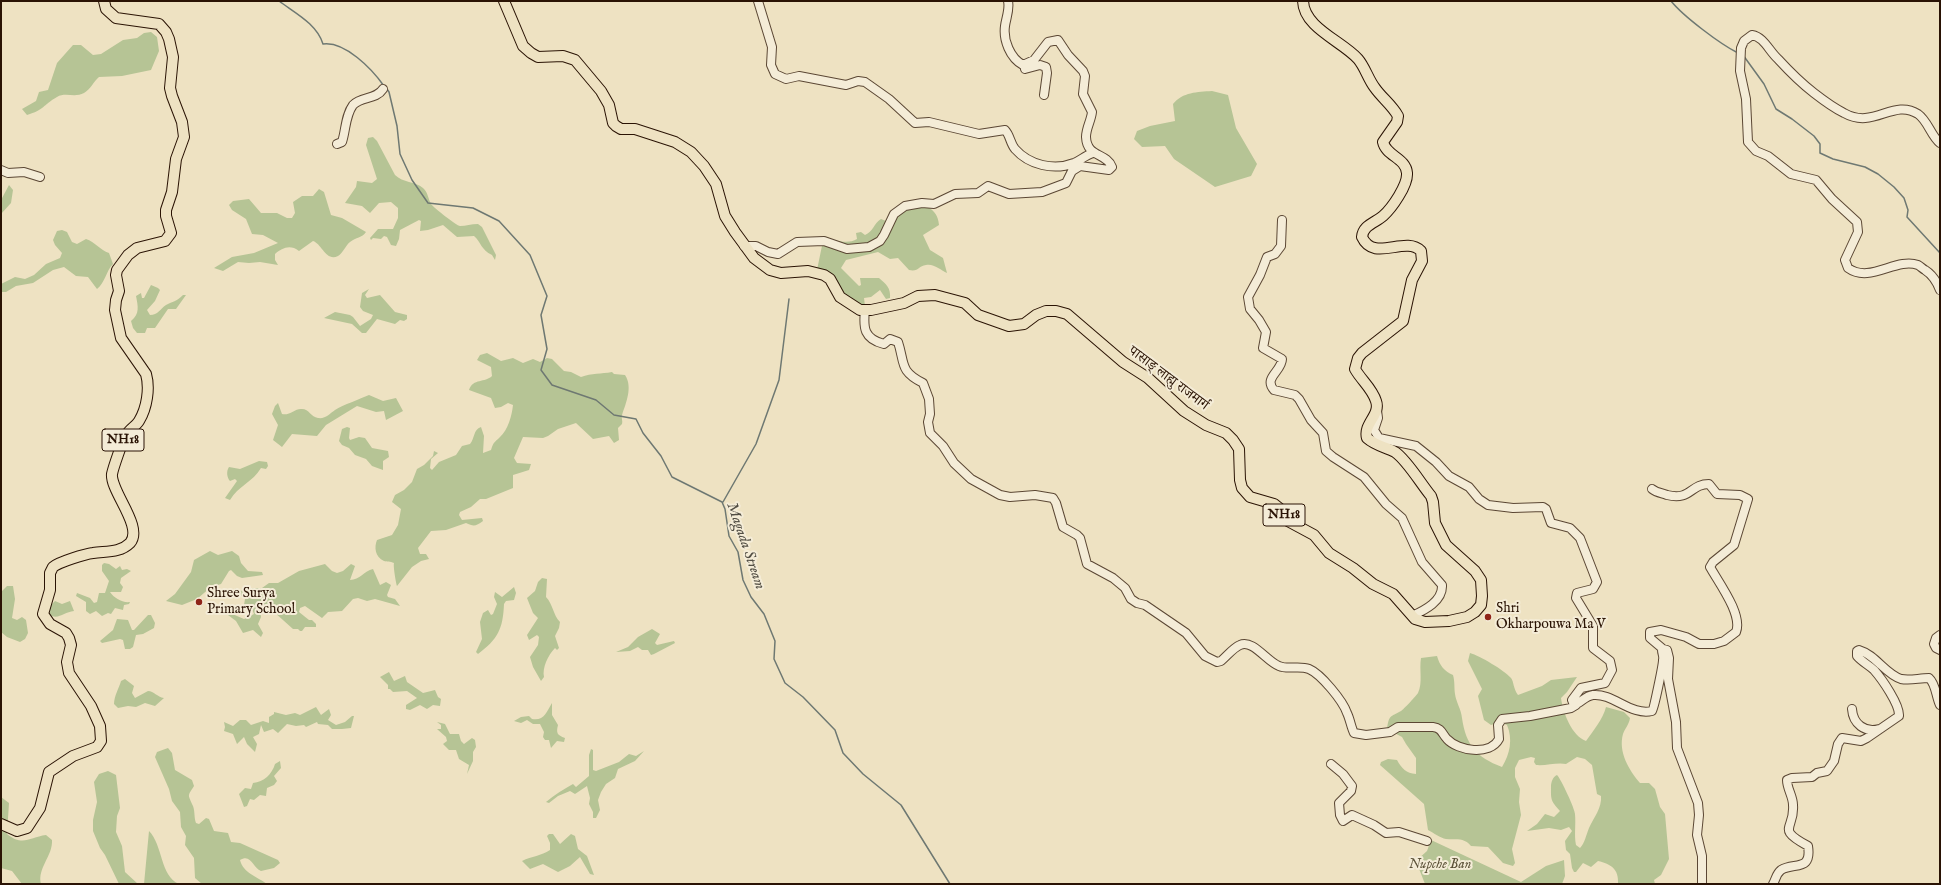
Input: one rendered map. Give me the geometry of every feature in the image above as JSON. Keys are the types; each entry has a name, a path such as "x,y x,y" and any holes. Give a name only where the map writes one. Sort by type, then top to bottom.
{"main road":[{"name":"NH18","path":"1,824 17,831 27,828 40,808 49,772 55,766 73,756 97,747 101,741 100,726 91,706 69,673 67,662 71,645 70,638 66,633 46,620 43,610 50,590 50,574 53,566 63,561 91,553 119,550 132,541 134,535 132,526 115,486 112,475 126,434 140,421 147,397 148,380 146,374 120,338 118,332 115,310 118,291 116,275 117,270 128,255 137,248 164,241 169,238 171,233 166,216 166,210 172,192 176,159 184,137 182,122 170,88 173,57 166,32 159,24 116,18 106,9 104,1"},
{"path":"504,1 523,46 538,57 563,56 575,60 601,91 609,105 613,122 616,126 622,129 635,129 675,142 691,152 704,166 716,184 725,216 744,246 754,258 776,273 786,274 808,271 824,275 830,279 840,297 856,308 864,310"},
{"path":"1303,1 1303,10 1306,15 1327,35 1358,58 1374,87 1398,116 1397,122 1383,142 1384,147 1404,165 1407,178 1388,211 1382,218 1366,228 1362,238 1368,244 1378,249 1411,245 1421,251 1422,258 1412,280 1402,321 1362,353 1356,364 1355,369 1368,385 1377,402 1377,409"},
{"name":"पासाङ् लाह्मु राजमार्ग","path":"864,310 904,303 918,296 935,295 965,303 978,315 1008,326 1024,324 1036,315 1046,311 1056,311 1067,314 1123,362 1148,378 1184,411 1206,425 1226,433 1233,440 1238,449 1240,480 1245,492 1250,497 1274,504 1279,508 1288,521 1314,535 1329,553 1353,568 1373,584 1392,594 1412,616 1420,622 1449,621 1468,616 1475,612 1481,605 1481,580 1475,571 1446,545 1435,523 1431,496 1406,464 1395,452 1383,448 1367,438 1366,430 1377,409"}],"street":[{"path":"758,1 772,47 771,65 775,74 781,78 786,79 799,76 846,85 865,82 889,99 915,123 929,122 979,134 1005,130 1014,148 1033,162 1048,167 1055,168 1072,164 1093,153"},
{"path":"744,246 756,246 768,252 778,254 797,242 819,240 847,249 869,247 880,241 894,214 905,206 922,203 934,204 955,194 978,193 988,186 1014,194 1049,191 1066,183 1072,171 1080,166 1110,170 1112,167 1108,160 1093,153 1086,138 1086,129 1092,112 1083,94 1085,76 1081,67 1068,55 1058,40 1048,42 1034,60 1022,65 1019,63 1009,51 1005,36 1008,1"},
{"path":"1940,143 1918,114 1908,110 1899,109 1865,120 1845,114 1815,94 1777,59 1762,40 1752,35 1747,37 1741,54 1741,82 1746,103 1748,142 1756,151 1768,156 1791,174 1816,180 1832,199 1857,222 1858,232 1845,260 1848,268 1855,272 1861,273 1883,270 1907,263 1918,265 1935,279 1940,290"},
{"path":"1024,69 1040,65 1046,67 1047,73 1044,95"},
{"path":"337,144 342,142 348,114 354,104 376,96 384,89"},
{"path":"1,170 8,173 24,172 40,177"},
{"path":"1282,220 1282,246 1275,254 1267,257 1262,271 1248,297 1250,309 1266,332 1263,348 1282,359 1280,367 1271,378 1271,386 1274,390 1295,395 1299,399 1311,420 1323,433 1325,438 1324,447 1328,454 1364,477 1386,504 1402,518 1422,562 1442,584 1442,592 1435,601 1412,616"},
{"path":"864,310 864,327 867,335 884,344 890,339 898,342 903,365 909,375 923,382 929,399 928,422 930,433 943,446 961,470 971,479 1000,496 1035,496 1053,498 1056,503 1062,527 1080,538 1087,564 1113,578 1125,588 1132,599 1137,603 1145,605 1186,633 1205,656 1211,660 1221,661 1238,646 1244,644 1251,646 1279,667 1297,667 1310,670 1332,688 1347,712 1354,733 1366,735 1390,732 1398,727 1434,727 1438,728 1451,742 1469,750 1486,748 1498,742 1498,725 1502,719 1530,716 1571,708 1585,697 1597,695 1641,712 1652,711 1655,705 1663,662 1663,649"},
{"path":"1377,409 1378,418 1374,430 1375,434 1379,438 1416,446 1436,462 1449,476 1469,487 1479,499 1488,505 1513,508 1543,507 1546,509 1552,523 1570,528 1580,538 1598,582 1593,589 1577,593 1576,598 1593,626 1593,648 1610,661 1612,670 1605,683 1581,688 1572,700 1572,703 1576,704"},
{"path":"1652,490 1676,497 1685,495 1700,484 1709,484 1717,494 1740,495 1748,499 1734,545 1713,562 1710,568 1734,608 1738,622 1736,632 1724,641 1714,644 1699,644 1686,637 1661,630 1650,632 1650,638 1663,649 1667,650 1669,654 1668,679 1674,706 1677,748 1698,803 1698,835 1702,856 1702,884"},
{"path":"1940,635 1936,638 1934,644 1936,648 1940,650"},
{"path":"1773,884 1780,871 1788,867 1801,865 1806,862 1809,855 1808,846 1793,837 1789,832 1789,823 1794,810 1787,780 1792,778 1812,777 1817,773 1827,771 1834,761 1838,744 1842,738 1861,740 1872,736 1880,729 1898,718 1898,706 1875,670 1857,656 1857,651 1859,650 1876,660 1898,678 1908,680 1929,678 1934,685 1936,698 1940,705"},
{"path":"1852,709 1853,718 1860,726 1870,730 1880,729"},
{"path":"1331,764 1343,774 1352,786 1351,791 1339,803 1340,815 1343,821 1352,815 1374,824 1386,833 1399,832 1427,841"}],"green space":[{"path":"151,32 157,37 159,51 151,70 122,76 99,77 84,93 60,96 37,111 27,115 22,109 36,101 39,92 48,90 57,63 73,45 81,45 93,55 101,54 123,40 137,38 144,33"},
{"path":"1212,91 1228,95 1236,128 1257,164 1251,176 1215,187 1174,159 1165,146 1142,147 1134,139 1137,131 1150,126 1175,121 1173,104 1181,97 1191,93"},
{"path":"373,137 377,141 398,178 423,188 426,191 431,204 458,225 478,224 482,227 496,255 495,260 474,236 457,237 443,225 420,231 421,221 419,220 400,230 399,239 396,246 391,245 387,237 384,236 381,239 373,238 371,240 370,238 378,229 393,229 398,218 398,208 391,202 379,203 370,213 362,206 345,203 356,187 357,181 372,183 377,179 366,145 368,138"},
{"path":"9,185 13,190 11,203 1,214 1,200"},
{"path":"319,189 324,192 331,215 342,218 366,232 350,242 340,255 330,257 313,241 299,251 289,247 275,254 275,260 278,265 260,262 238,262 223,271 214,268 232,257 254,253 278,243 263,235 252,234 246,219 232,210 229,205 233,201 249,199 261,213 277,213 287,218 292,218 295,213 293,202 302,196 313,196"},
{"path":"927,206 936,214 939,225 923,235 930,250 943,258 947,273 929,265 923,266 917,270 909,270 898,258 890,259 878,252 846,260 841,268 859,286 861,285 860,278 879,278 889,289 890,298 886,299 880,290 871,297 864,298 865,306 856,305 817,270 824,236 845,242 853,241 857,239 856,233 861,232 865,235 868,234 881,219 891,223 902,209"},
{"path":"62,230 67,232 72,242 77,244 86,239 109,253 113,264 100,286 97,289 88,277 76,276 64,267 53,270 33,283 16,286 6,292 1,292 1,284 15,277 25,279 34,275 46,264 60,258 62,253 55,245 53,240 57,231"},
{"path":"151,285 160,290 155,301 147,310 150,315 159,312 166,305 183,295 186,295 176,309 168,309 155,328 147,328 145,333 137,333 133,328 131,321 137,313 138,306 136,296 141,293 142,298 144,298"},
{"path":"369,289 365,295 367,298 380,295 395,312 407,315 407,319 404,321 400,320 395,324 377,319 366,333 362,333 352,324 324,318 335,312 350,315 360,326 371,319 373,315 363,311 360,307 362,293"},
{"path":"487,353 501,361 513,358 523,363 533,359 540,362 547,358 552,359 564,371 571,372 581,377 612,372 614,374 625,375 629,390 622,416 622,424 618,428 619,440 614,443 609,436 593,439 576,423 558,429 543,438 523,437 514,458 517,463 531,464 529,470 513,475 513,488 486,499 480,499 471,507 460,512 459,515 462,520 482,518 483,521 479,524 471,525 466,523 446,530 431,531 418,548 420,554 426,554 429,559 421,561 412,567 397,586 394,563 381,559 377,554 376,549 377,540 392,535 398,525 401,509 392,502 395,495 404,490 412,482 417,469 424,465 433,456 434,451 438,453 431,459 430,468 432,470 439,462 456,455 462,446 470,444 475,432 481,427 484,436 483,453 491,450 503,434 509,422 513,405 508,403 501,407 495,408 491,398 469,390 476,382 492,376 491,367 477,360 480,355"},
{"path":"369,395 383,401 396,398 403,411 386,420 384,411 376,412 357,406 326,425 317,436 292,434 282,447 273,440 278,425 272,414 278,403 282,414 288,414 299,409 304,409 314,416 321,418 342,406"},
{"path":"347,427 350,428 350,440 359,437 365,438 372,448 388,451 389,457 383,461 383,470 372,466 366,459 355,455 349,448 342,445 339,441 342,429"},
{"path":"259,461 267,462 268,466 266,469 261,468 254,477 233,495 230,500 225,498 237,481 235,479 229,480 227,472 229,467 240,469"},
{"path":"210,551 218,555 232,551 239,556 241,563 248,571 262,572 263,575 242,578 237,576 231,570 221,584 211,587 197,599 182,605 166,601 175,594 191,572 194,560"},
{"path":"104,563 109,564 116,569 120,566 122,570 127,569 131,571 121,578 120,583 123,587 121,592 110,592 118,600 130,602 129,604 124,605 123,610 115,608 111,614 108,613 102,616 96,611 90,614 86,611 86,602 76,596 77,593 90,598 94,603 97,602 99,593 105,593 109,581 102,571 102,565"},
{"path":"325,564 332,571 337,573 343,571 351,564 355,566 350,580 357,579 373,569 380,585 386,582 391,585 387,595 388,597 395,599 400,606 375,599 367,601 358,598 353,599 342,611 328,612 322,618 305,606 300,608 299,612 309,620 312,620 316,624 316,627 305,627 302,631 293,629 274,612 269,615 260,610 261,617 258,624 263,633 261,637 253,630 243,633 236,621 228,615 230,613 244,619 254,614 252,609 244,605 245,599 234,590 236,588 242,591 251,588 262,588 269,583 278,583 299,571"},
{"path":"542,578 547,579 546,597 560,622 555,636 559,648 557,650 555,648 548,658 544,670 544,677 541,681 533,667 530,657 538,645 539,637 537,635 529,640 527,635 538,618 533,613 527,598 535,591 538,582"},
{"path":"7,586 13,586 15,599 12,618 17,620 22,617 26,620 28,633 25,639 20,642 7,637 1,632 1,592"},
{"path":"514,587 516,593 514,600 506,601 504,604 501,627 498,633 485,649 478,654 476,652 482,639 480,622 483,613 488,610 491,615 493,614 497,604 494,597 495,592 502,597"},
{"path":"55,601 62,604 70,601 74,611 56,617 49,615 48,612 51,605"},
{"path":"148,615 151,615 155,623 154,628 143,634 136,635 133,647 130,649 125,649 123,640 120,639 102,643 100,641 113,630 117,619 128,620 132,630 134,630"},
{"path":"652,629 660,634 655,643 657,645 674,641 675,643 651,655 648,650 642,650 638,647 630,651 616,652 628,647 638,637"},
{"path":"1470,653 1480,657 1508,675 1512,680 1518,695 1542,686 1551,680 1577,677 1561,698 1566,717 1572,729 1586,741 1600,720 1606,707 1624,712 1630,718 1623,734 1623,754 1628,767 1640,783 1649,783 1655,789 1660,807 1665,814 1669,859 1661,875 1654,880 1655,884 1618,884 1616,871 1607,864 1598,861 1591,867 1583,863 1576,872 1574,872 1570,854 1566,850 1565,841 1572,831 1569,827 1561,830 1549,828 1527,831 1537,824 1545,814 1554,817 1560,811 1554,804 1551,796 1551,785 1557,775 1574,811 1576,845 1580,848 1582,846 1599,808 1601,796 1597,794 1592,765 1585,759 1577,757 1566,764 1559,763 1536,765 1534,762 1535,758 1531,757 1519,760 1515,768 1515,777 1520,789 1519,802 1521,815 1512,849 1515,863 1513,866 1503,863 1488,847 1471,846 1462,840 1446,839 1439,837 1428,830 1424,804 1380,765 1381,762 1388,759 1397,760 1405,770 1416,774 1416,758 1402,737 1387,729 1388,721 1392,716 1402,710 1418,693 1420,685 1421,658 1437,656 1443,668 1453,675 1456,697 1466,736 1470,743 1485,759 1502,767 1509,752 1509,730 1507,725 1500,722 1491,725 1484,720 1478,696 1482,689 1468,661"},
{"path":"389,672 394,681 405,676 407,682 423,693 435,690 438,697 441,699 440,706 433,705 427,709 420,705 410,710 406,709 406,705 417,698 407,691 393,692 388,689 388,685 380,677"},
{"path":"125,679 134,686 132,693 135,698 148,691 164,698 155,706 145,703 136,707 128,706 118,708 114,704 115,698 121,681"},
{"path":"552,703 552,715 558,725 558,733 560,736 565,738 564,742 557,741 551,748 549,740 545,740 543,737 544,732 540,724 533,724 527,720 521,723 514,721 521,717 529,716 532,719 539,719 544,716"},
{"path":"316,707 321,715 329,709 331,715 328,720 336,725 345,722 354,716 351,728 332,729 328,725 318,724 317,722 306,727 304,725 296,726 287,724 278,733 273,729 264,732 261,725 259,734 253,737 257,744 255,752 247,744 244,737 237,744 233,734 224,731 224,722 233,726 240,720 246,720 251,725 263,721 269,723 269,717 274,714 274,712 286,715 295,713 300,715"},
{"path":"437,722 445,724 450,734 459,734 461,741 464,744 472,738 475,740 476,747 473,752 473,761 467,774 469,765 459,759 456,750 449,750 443,744 447,741 446,737 437,729 441,729 441,725"},
{"path":"168,748 172,753 175,770 192,780 194,786 189,797 194,808 196,823 199,824 206,818 209,819 214,831 228,833 231,842 240,843 278,860 280,863 274,868 261,871 247,858 240,860 247,871 267,884 202,884 195,878 194,858 185,845 186,836 181,827 180,812 172,801 169,789 155,757 157,752"},
{"path":"591,749 593,750 593,770 596,771 619,762 629,754 636,756 644,751 635,761 618,769 615,778 606,784 598,800 600,810 596,818 593,818 593,812 589,804 590,798 587,786 575,794 570,791 558,796 549,803 546,802 573,784 576,787 589,776 589,755"},
{"path":"280,761 281,768 274,776 277,781 274,785 267,788 266,796 260,795 254,800 250,799 247,806 244,807 239,794 245,788 251,789 253,783 261,781 267,777 275,764"},
{"path":"108,771 116,775 120,808 117,816 116,832 122,846 125,872 138,884 119,884 100,848 93,831 93,820 97,802 94,782 99,774"},
{"path":"1,797 9,803 7,834 22,841 46,835 52,840 52,846 41,873 41,884 22,884 12,871 1,868"},
{"path":"149,831 154,837 168,874 179,884 144,884"},
{"path":"549,834 553,834 560,844 571,834 575,836 578,849 587,856 594,875 590,874 580,857 570,866 558,872 543,864 530,869 522,861 550,850 550,843 547,836"},
{"name":"Nupche Ban","path":"1431,840 1521,882 1546,866 1564,860 1565,876 1562,884 1425,884 1416,861 1427,851"}],"waterway":[{"name":"Magada Stream","path":"279,1 311,25 320,37 323,44 331,44 349,51 365,64 384,86"},
{"path":"1671,1 1702,29 1738,53"},
{"path":"1743,55 1764,84 1776,109 1814,136 1820,144 1820,153 1833,159 1865,167 1878,174 1894,187 1904,198 1908,210 1907,217 1940,253"},
{"name":"Magada Stream","path":"387,89 397,126 400,154 412,180 428,203 473,208 499,221 530,255 547,296 541,315 547,349 541,370 552,385 596,400 614,415 636,419 643,433 661,456 672,477 722,502 725,509 729,536 738,552 743,580 751,597 764,614 775,641 774,659 785,683 803,697 835,730 843,753 863,774 901,805 950,884"},
{"path":"723,502 756,444 779,380 789,299"}],"place":[{"name":"Shree Surya Primary School","path":"199,602"},
{"name":"Shri Okharpouwa Ma V","path":"1488,617"}]}
